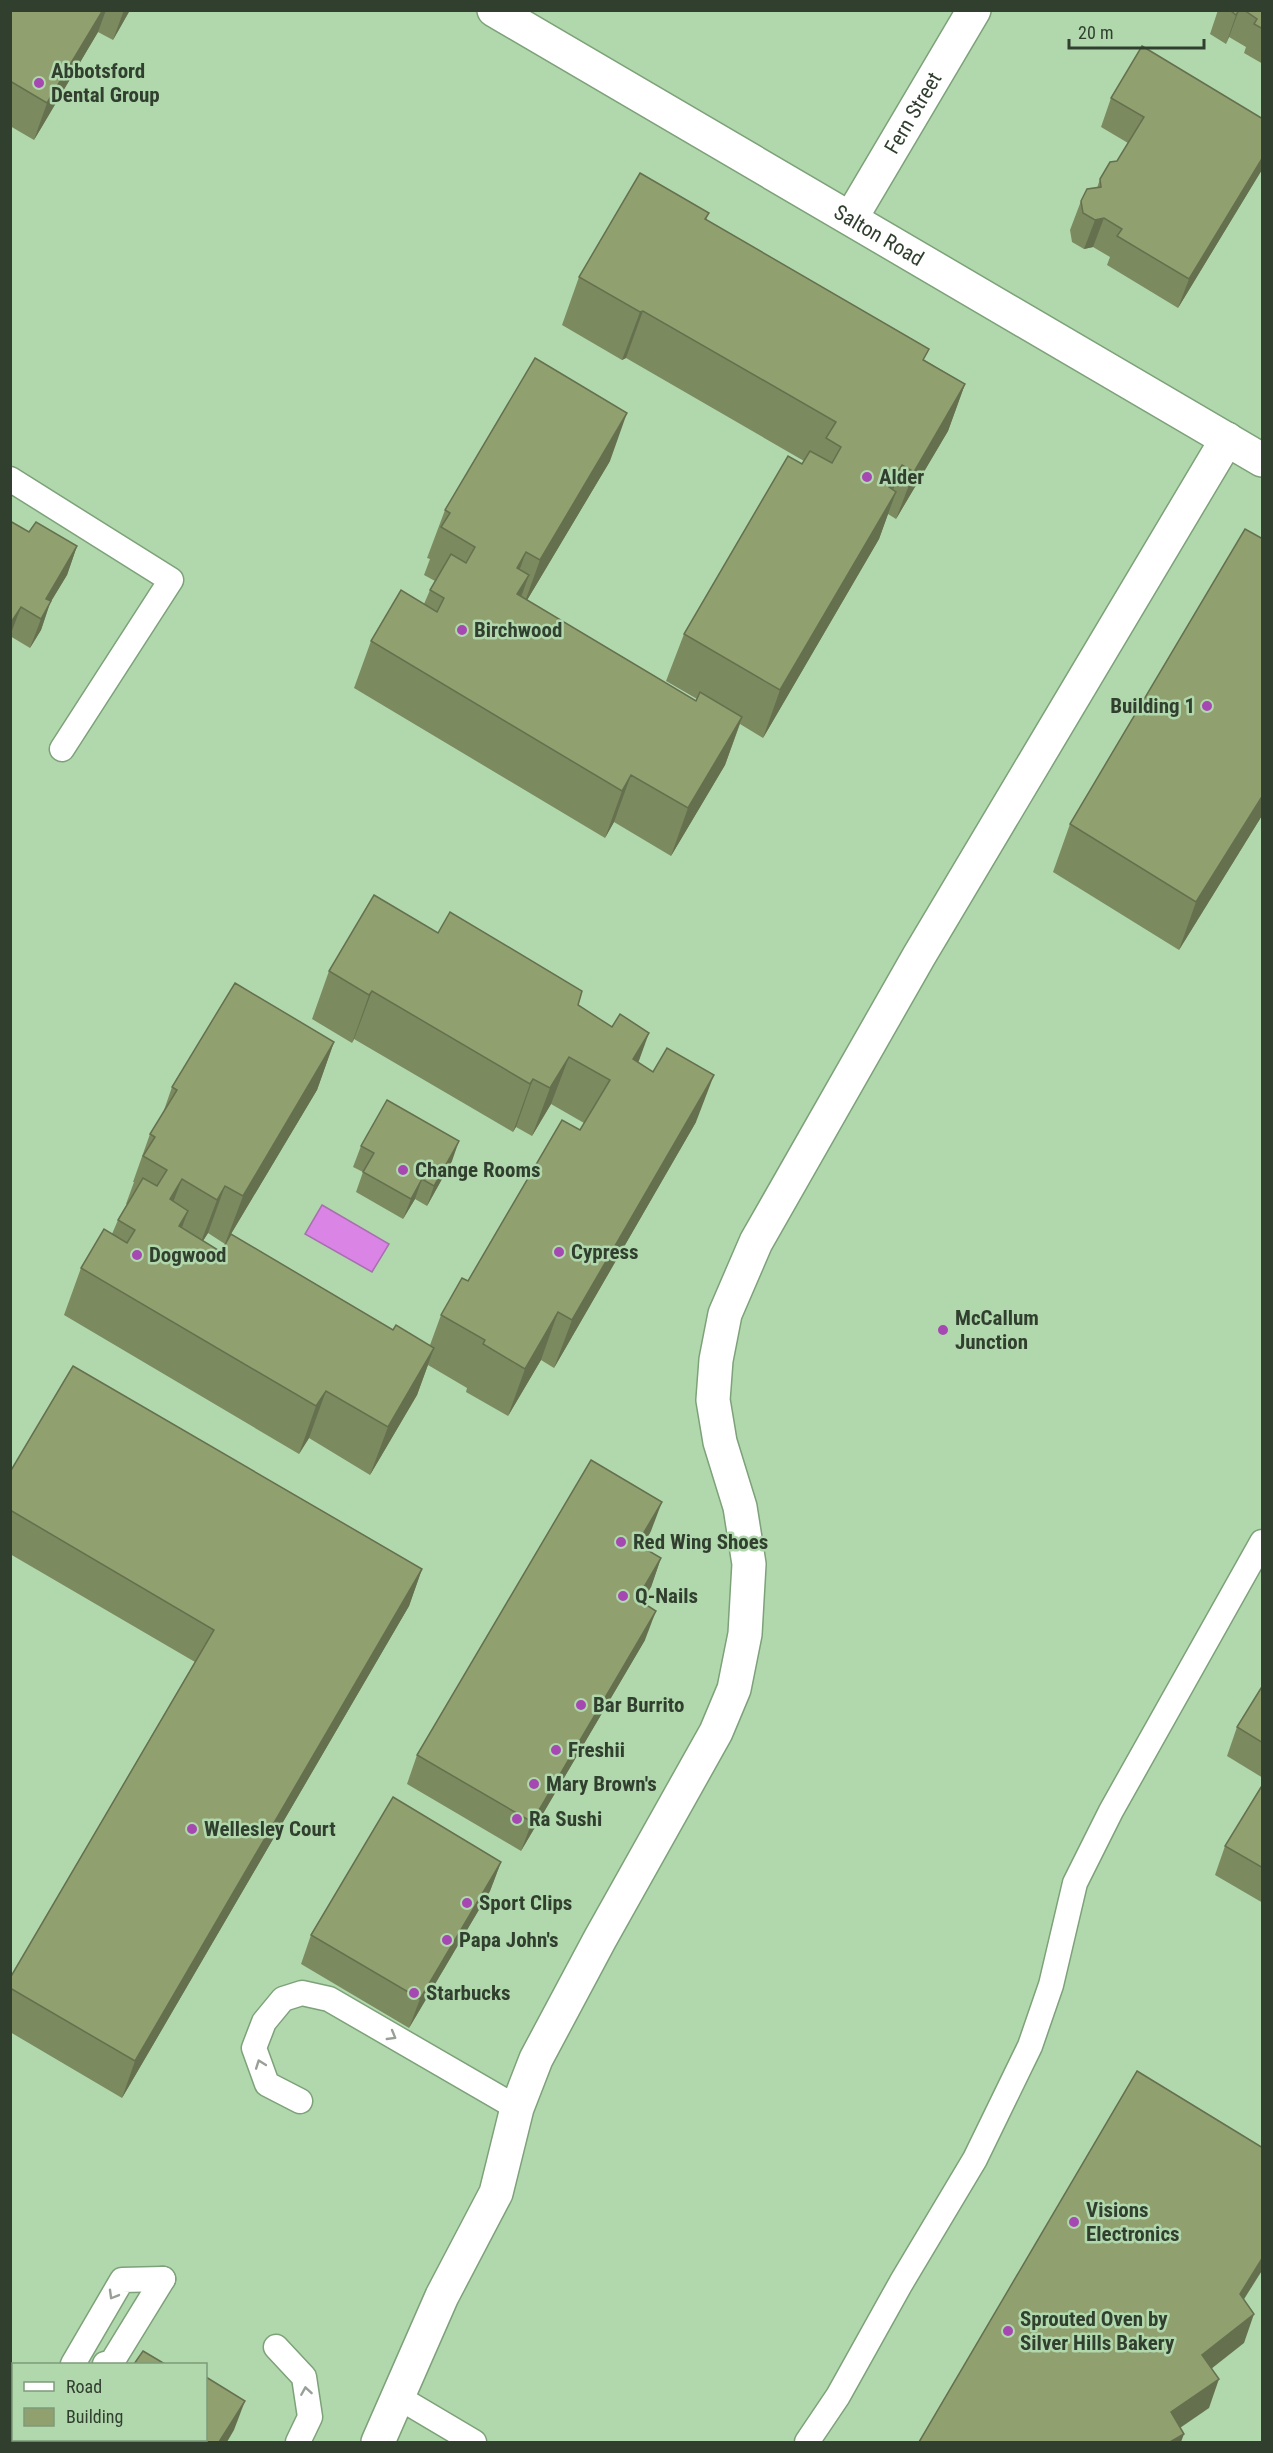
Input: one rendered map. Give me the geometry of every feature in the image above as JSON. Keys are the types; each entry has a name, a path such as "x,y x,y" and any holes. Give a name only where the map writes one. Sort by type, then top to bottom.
{"street":[{"name":"Salton Road","path":"494,10 1263,460"},
{"name":"Fern Street","path":"851,218 974,10"},
{"path":"378,2442 442,2296 496,2193 517,2108 536,2059 600,1939 717,1732 735,1689 745,1634 749,1564 740,1507 720,1442 713,1400 716,1360 725,1314 738,1283 756,1242 919,956 1227,439"}],"lane":[{"path":"10,479 171,580 62,749"},
{"path":"807,2442 838,2396 901,2283 975,2159 1030,2046 1051,1985 1075,1883 1111,1811 1263,1542"},
{"path":"300,2101 267,2084 254,2048 264,2022 282,1999 302,1993 329,1999 517,2108"},
{"path":"74,2363 122,2280 163,2279 112,2362 108,2363"},
{"path":"276,2347 304,2377 310,2417 298,2442"},
{"path":"398,2397 474,2442"}],"shaded area":[{"path":"322,1205 389,1244 372,1272 305,1234"}],"building":[{"name":"Abbotsford Dental Group","path":"10,10 103,10 47,103 10,81"},
{"path":"1244,10 1263,10 1263,29 1254,24 1257,19"},
{"path":"1142,46 1263,119 1263,157 1189,279 1117,236 1122,229 1104,218 1095,220 1083,213 1081,201 1087,189 1101,187 1100,179 1110,162 1117,161 1144,117 1111,98"},
{"name":"Alder","path":"640,173 709,213 705,219 929,349 923,360 965,384 914,472 902,465 894,477 889,487 896,492 780,690 684,634 788,456 802,464 810,451 832,463 841,447 826,438 836,422 643,311 640,312 579,277"},
{"name":"Birchwood","path":"535,358 627,413 540,560 526,552 517,568 529,575 517,594 696,701 700,692 742,717 688,808 631,775 622,791 371,641 401,590 437,612 444,598 430,590 451,554 466,563 475,547 441,527 450,513 445,510"},
{"path":"10,521 29,532 36,522 77,546 46,599 51,601 41,619 21,607 10,624"},
{"name":"Building 1","path":"1245,529 1263,539 1263,795 1196,902 1070,824"},
{"name":"Cypress","path":"374,895 438,933 450,912 582,991 578,1005 612,1027 620,1014 649,1033 633,1059 653,1072 667,1048 714,1075 572,1320 558,1312 525,1369 483,1344 485,1340 441,1315 462,1278 468,1281 562,1120 580,1130 610,1080 569,1057 550,1088 533,1079 530,1084 372,991 369,995 329,971"},
{"path":"235,983 334,1042 243,1196 225,1186 217,1200 182,1179 170,1199 188,1211 179,1226 221,1252 231,1234 393,1330 396,1325 434,1348 388,1427 326,1391 316,1406 81,1268 104,1229 127,1243 135,1230 118,1220 143,1178 157,1186 167,1170 143,1156 155,1137 150,1134 177,1090 172,1087"},
{"name":"Change Rooms","path":"387,1100 459,1141 434,1186 422,1179 411,1199 363,1172 374,1153 361,1146"},
{"name":"Wellesley Court","path":"73,1366 422,1569 135,2061 10,1988 10,1978 214,1630 10,1510 10,1472"},
{"path":"591,1460 662,1502 637,1544 661,1558 637,1599 656,1611 532,1822 417,1755"},
{"path":"1263,1685 1263,1743 1237,1727"},
{"path":"1263,1784 1263,1868 1225,1846"},
{"path":"393,1797 501,1862 420,1999 311,1935"},
{"path":"1137,2071 1263,2148 1263,2257 1240,2294 1254,2314 1202,2355 1219,2379 1171,2412 1184,2434 1170,2442 919,2442"},
{"path":"143,2351 163,2363 135,2363"},
{"path":"207,2378 245,2401 219,2442 69,2442 207,2441"}],"place":[{"name":"Abbotsford Dental Group","path":"39,83"},
{"name":"Alder","path":"867,477"},
{"name":"Birchwood","path":"462,630"},
{"name":"Building 1","path":"1207,706"},
{"name":"Change Rooms","path":"403,1170"},
{"name":"Cypress","path":"559,1252"},
{"name":"Dogwood","path":"137,1255"},
{"name":"McCallum Junction","path":"943,1330"},
{"name":"Red Wing Shoes","path":"621,1542"},
{"name":"Q-Nails","path":"623,1596"},
{"name":"Bar Burrito","path":"581,1705"},
{"name":"Freshii","path":"556,1750"},
{"name":"Mary Brown's","path":"534,1784"},
{"name":"Ra Sushi","path":"517,1819"},
{"name":"Wellesley Court","path":"192,1829"},
{"name":"Sport Clips","path":"467,1903"},
{"name":"Papa John's","path":"447,1940"},
{"name":"Starbucks","path":"414,1993"},
{"name":"Visions Electronics","path":"1074,2222"},
{"name":"Sprouted Oven by Silver Hills Bakery","path":"1008,2331"}]}
